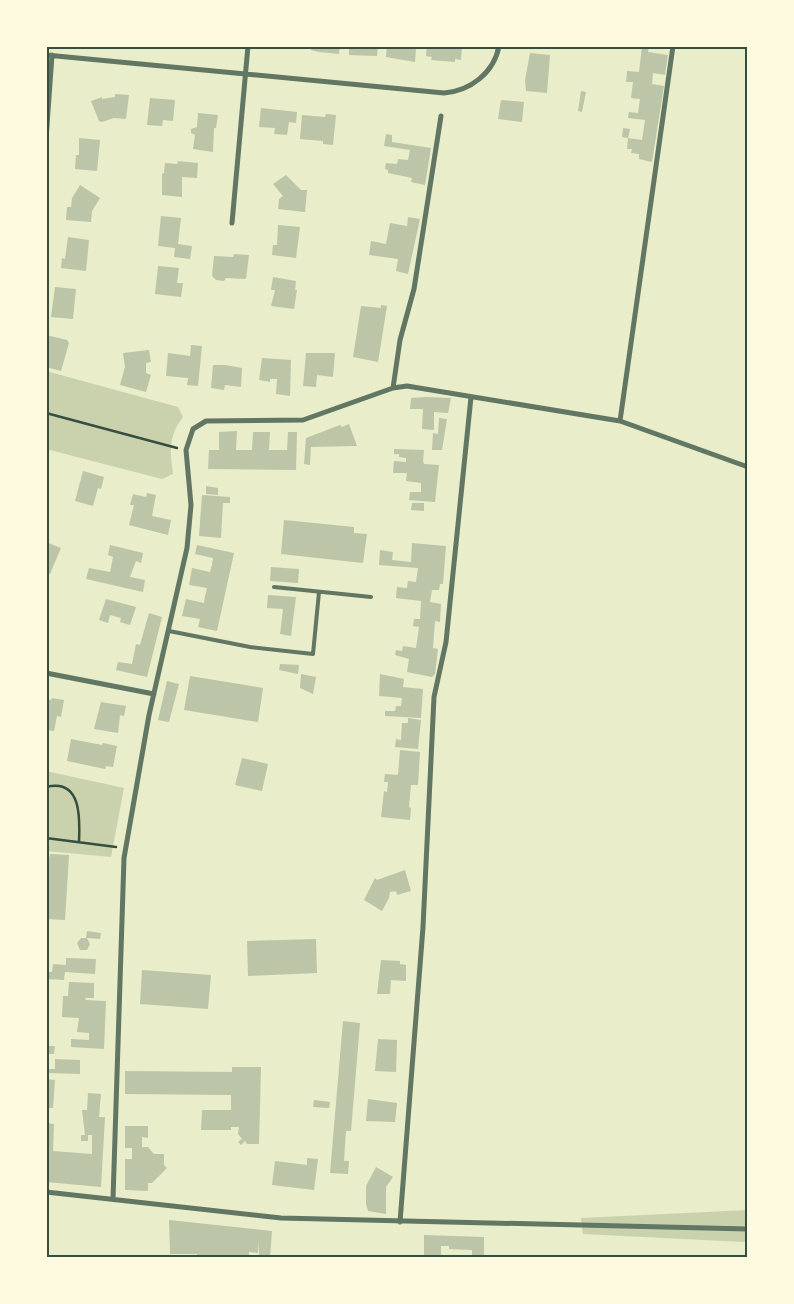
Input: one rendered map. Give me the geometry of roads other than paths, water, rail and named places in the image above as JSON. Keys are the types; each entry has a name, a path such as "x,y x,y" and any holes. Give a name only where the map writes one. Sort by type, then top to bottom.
{"street":[{"path":"232,223 247,75 248,46"},
{"path":"46,139 49,55 247,75 451,92 468,87 484,75 495,60 499,46"},
{"path":"620,421 673,46"},
{"path":"393,388 400,340 414,288 441,116"},
{"path":"113,1200 118,996 125,849 154,694 189,534 191,505 186,450 193,429 206,421 303,420 393,388 418,387 620,421 748,467"},
{"path":"400,1222 423,927 434,696 446,642 472,397"},
{"path":"46,672 154,694"},
{"path":"46,1192 270,1217 400,1222 748,1228"}],"lane":[{"path":"274,587 370,597"},
{"path":"169,631 250,647 313,654 319,592"}]}
